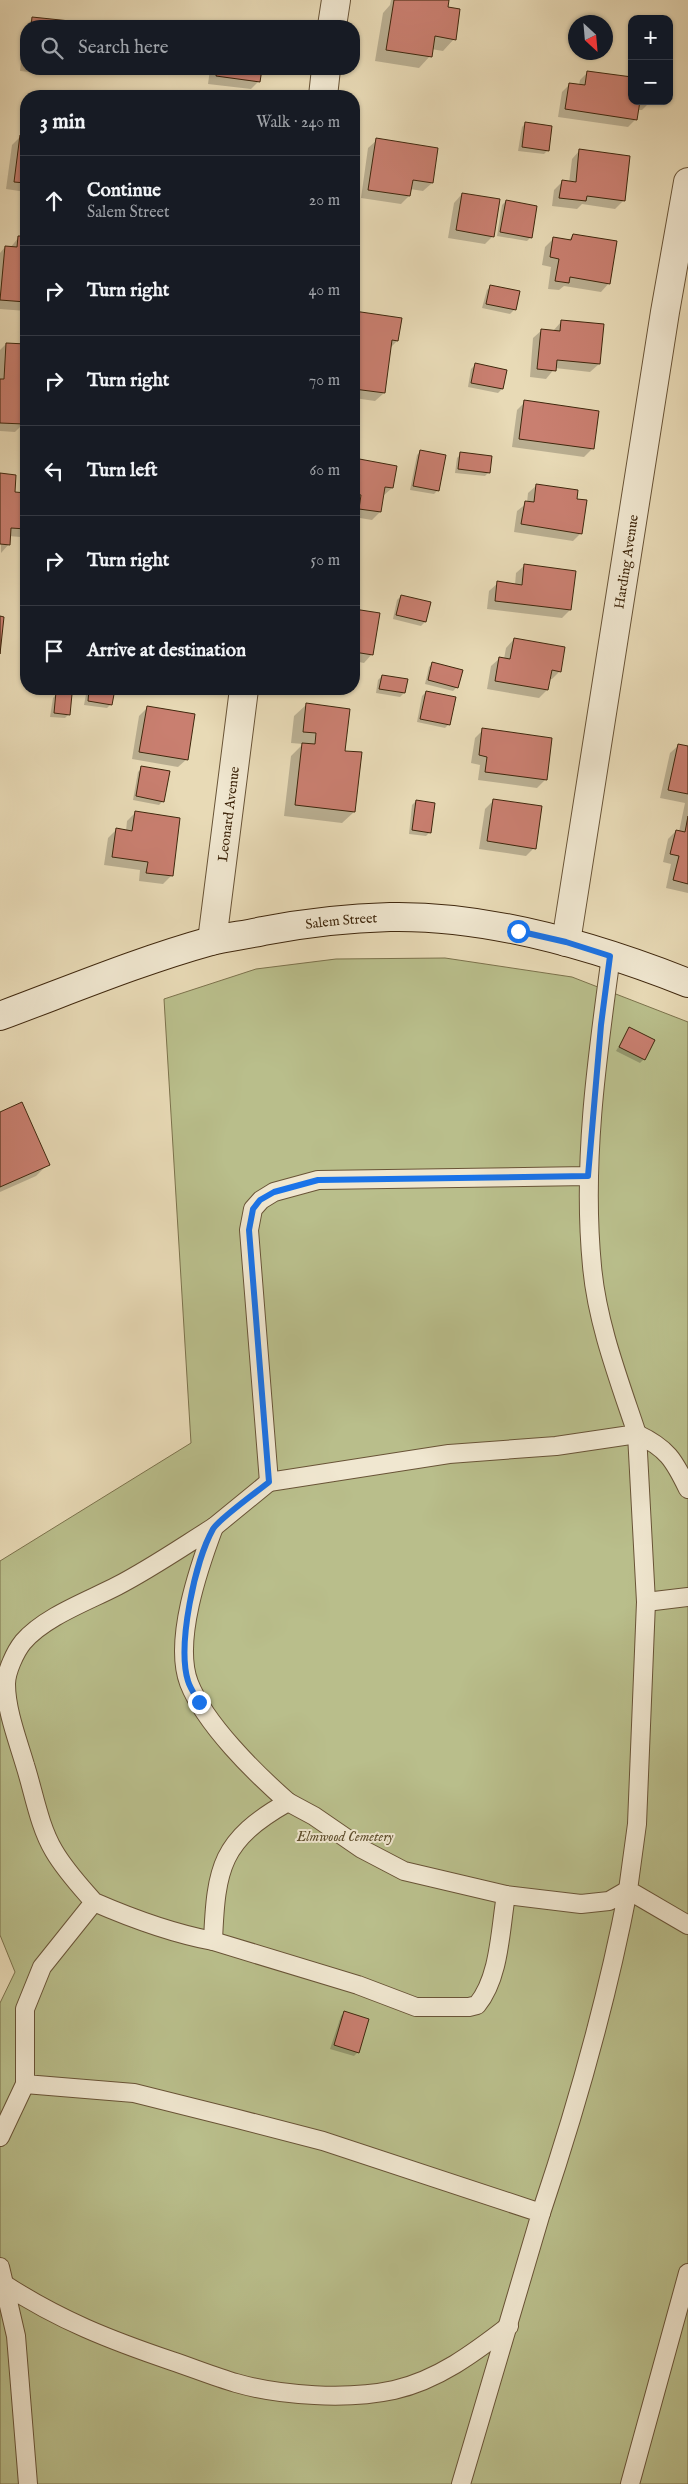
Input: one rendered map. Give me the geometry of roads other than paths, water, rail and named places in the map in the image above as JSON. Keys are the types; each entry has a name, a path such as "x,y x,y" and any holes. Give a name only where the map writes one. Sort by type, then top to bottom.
{"street":[{"path":"333,20 336,0"},
{"path":"324,90 325,75"},
{"name":"Harding Avenue","path":"566,942 665,312 688,182"},
{"name":"Leonard Avenue","path":"212,941 243,695"},
{"name":"Salem Street","path":"0,1016 151,960 212,941 332,920 392,917 459,922 518,931 566,942 688,983"}],"lane":[{"path":"461,2484 541,2212 572,2122 596,2036 628,1890 637,1824 646,1602 637,1434 602,1324 593,1276 588,1176 601,1025 610,956"},
{"path":"269,1482 249,1230 253,1209 260,1200 274,1192 318,1180 588,1176"},
{"path":"506,1895 492,1975 484,1996 477,2006 469,2007 416,2007 358,1985 213,1941 141,1923 94,1902 73,1878 54,1850 41,1819 16,1742 6,1684 11,1664 23,1642 48,1622 81,1602 116,1586 214,1527 269,1482 449,1454 556,1446 637,1434 657,1444 672,1458 687,1482"},
{"path":"214,1527 201,1560 189,1603 185,1645 188,1682 199,1702 240,1756 288,1802 314,1816 362,1849 404,1870 506,1895 581,1904 609,1902 628,1890"},
{"path":"646,1602 688,1597"},
{"path":"213,1941 215,1895 226,1858 238,1837 259,1818 288,1802"},
{"path":"628,1890 688,1925"},
{"path":"0,2137 25,2084 25,2009 42,1968 94,1902"},
{"path":"25,2084 134,2093 216,2113 323,2140 541,2212"},
{"path":"0,2266 16,2336 28,2484"},
{"path":"630,2484 688,2273"},
{"path":"4,2284 43,2309 95,2334 238,2384 294,2393 346,2396 394,2390 428,2378 464,2360 509,2326"}],"park label":[{"name":"Elmwood Cemetery","path":"345,1836"}]}
